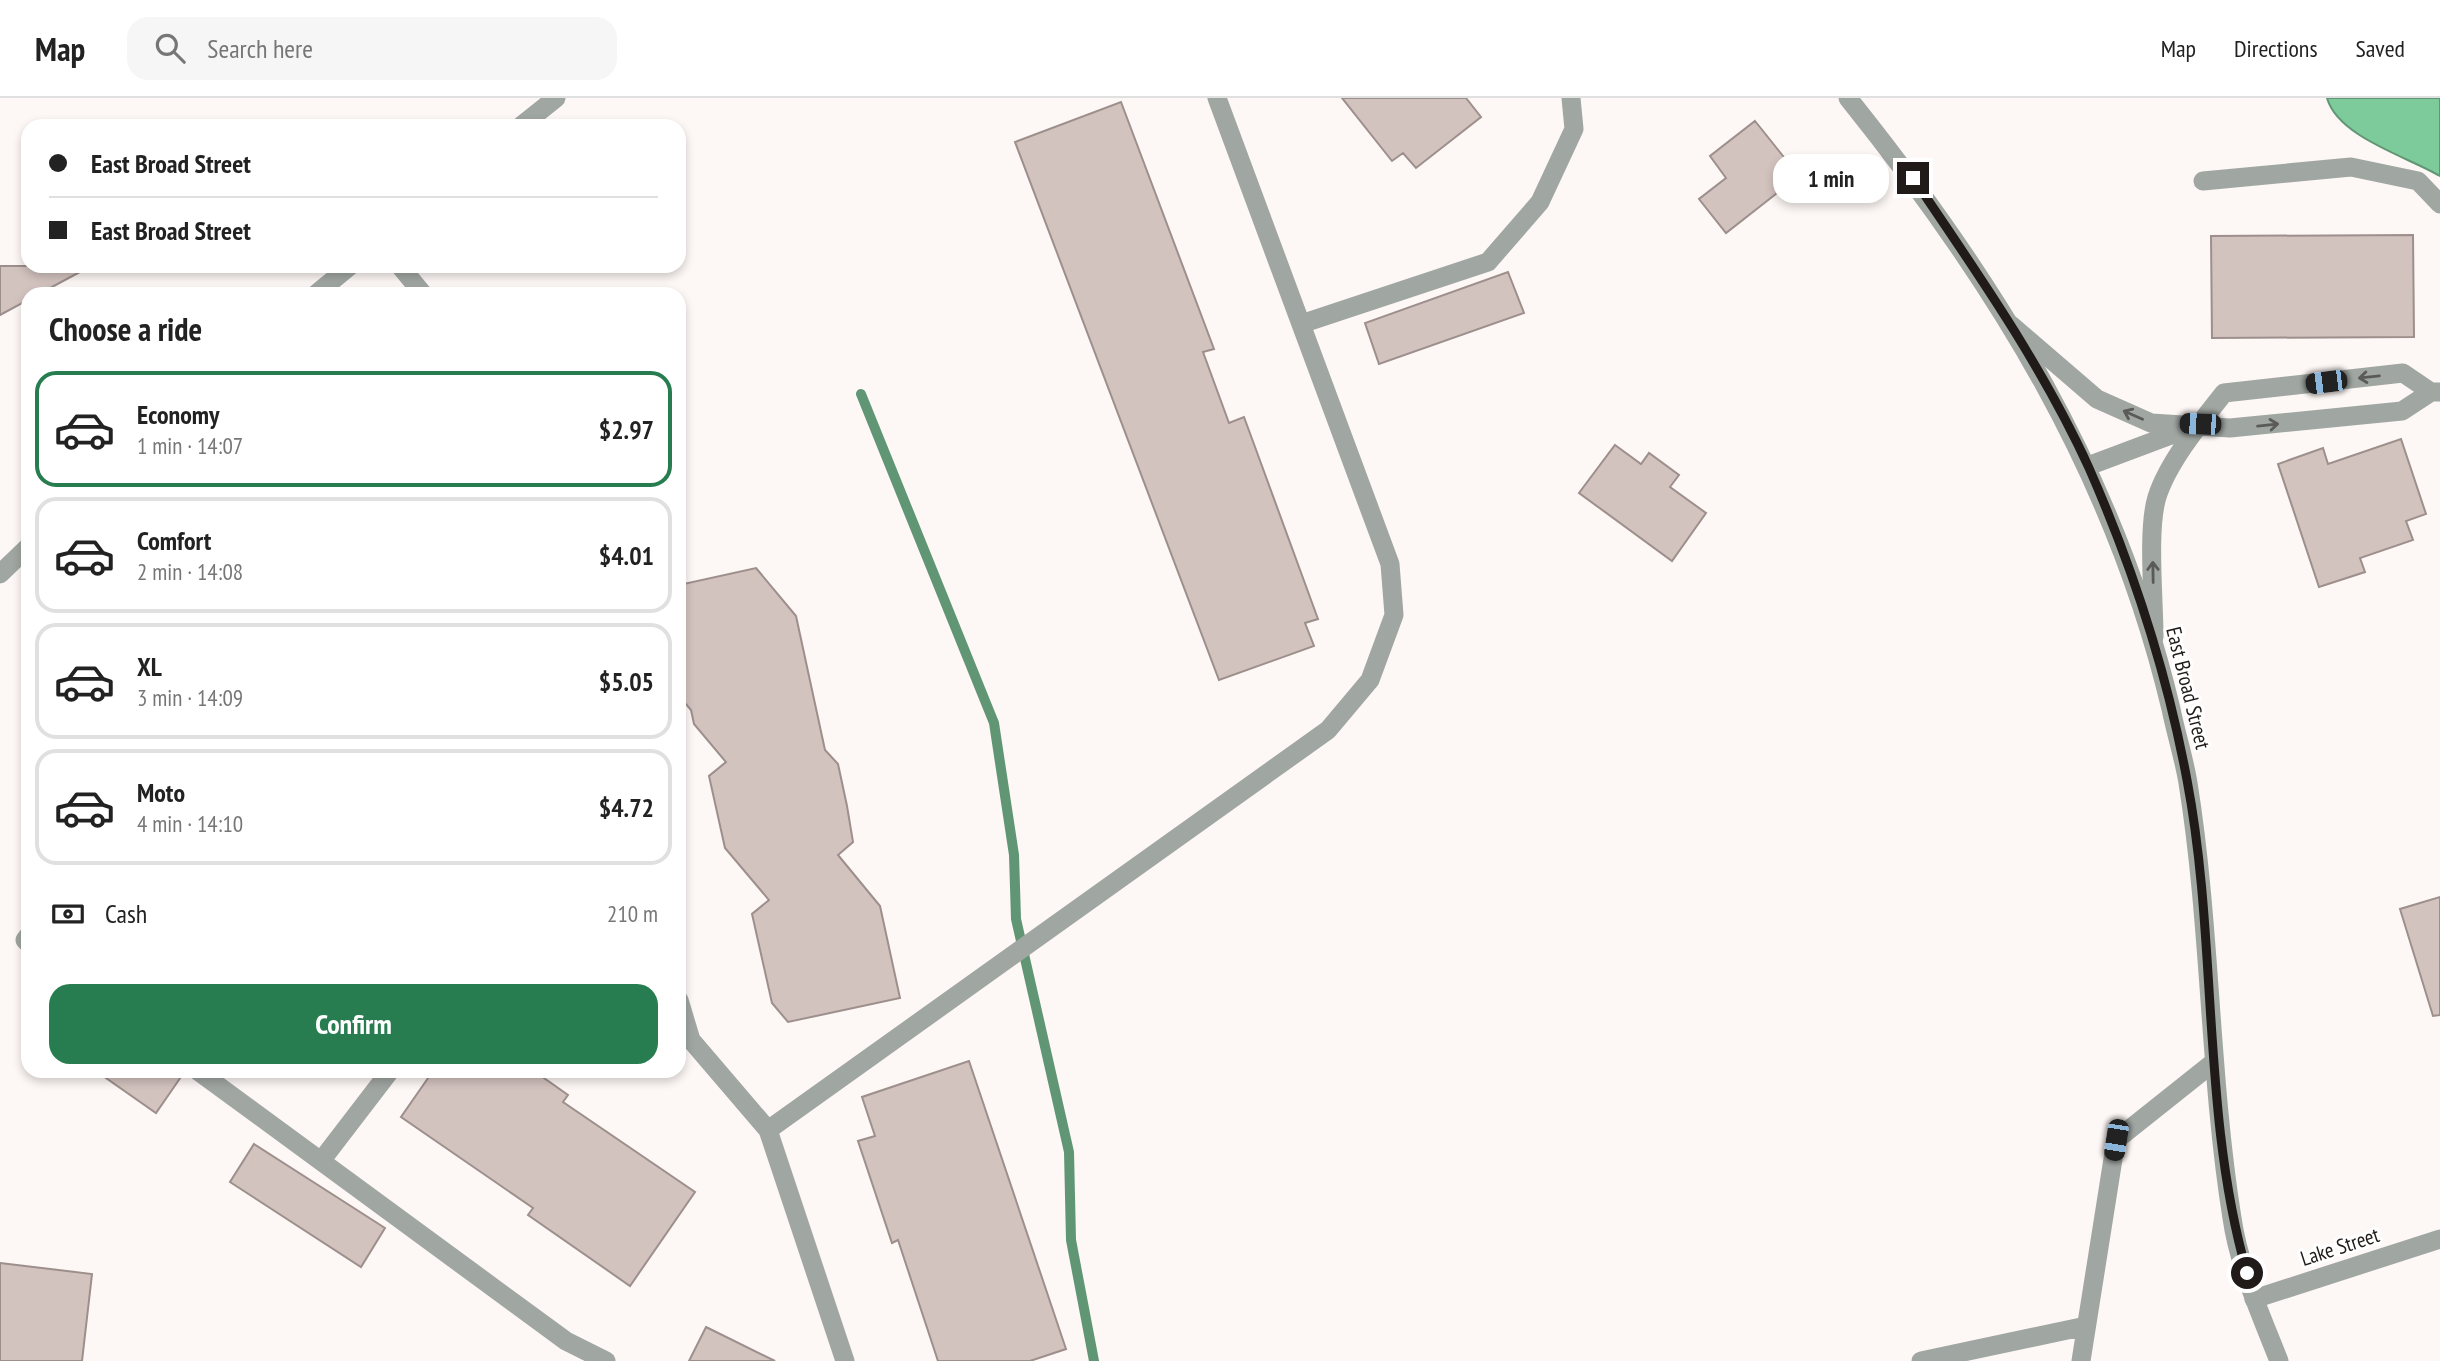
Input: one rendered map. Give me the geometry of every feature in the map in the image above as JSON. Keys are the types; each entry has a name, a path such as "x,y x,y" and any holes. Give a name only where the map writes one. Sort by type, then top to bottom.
{"street":[{"path":"530,119 556,98"},
{"path":"768,1130 1328,730 1370,680 1394,615 1390,564 1217,98"},
{"path":"1301,324 1488,262 1540,202 1574,129 1571,98"},
{"name":"East Broad Street","path":"1848,98 1913,178 2009,324 2088,466 2117,536 2154,640 2187,780 2201,886 2214,1062 2232,1221 2254,1298 2279,1361"},
{"path":"2203,181 2351,167 2418,181 2440,204"},
{"path":"324,287 341,273"},
{"path":"406,273 417,287"},
{"path":"2009,324 2097,399 2151,423 2230,428 2402,411 2436,392"},
{"path":"2154,640 2153,525 2157,497 2173,465 2224,393 2403,373 2436,392"},
{"path":"2088,466 2200,424"},
{"path":"0,574 21,554"},
{"path":"686,1023 691,1040 768,1130 845,1361"},
{"path":"2081,1361 2116,1140 2214,1062"},
{"path":"208,1078 566,1341 606,1361"},
{"path":"321,1161 385,1078"},
{"name":"Lake Street","path":"2254,1298 2440,1240"},
{"path":"1921,1361 2086,1326"}],"shaded area":[{"path":"2327,98 2440,98 2440,176 2359,135 2334,112"}],"building":[{"path":"1342,98 1466,98 1481,117 1416,168 1403,153 1392,161"},
{"path":"1121,102 1214,349 1203,352 1229,423 1244,417 1318,619 1305,623 1314,646 1219,680 1015,142"},
{"path":"1755,121 1799,176 1726,233 1699,199 1726,178 1710,156"},
{"path":"2413,235 2414,337 2212,338 2211,236"},
{"path":"0,266 21,266 21,273 78,273 52,287 21,287 21,304 0,315"},
{"path":"1508,272 1524,313 1379,364 1365,323"},
{"path":"2401,439 2426,514 2406,521 2413,540 2360,558 2365,572 2319,587 2278,464 2323,448 2328,464"},
{"path":"1615,445 1641,464 1649,453 1679,475 1670,487 1706,513 1672,561 1579,493"},
{"path":"756,568 796,616 825,750 838,764 847,806 853,842 838,855 880,906 900,998 788,1022 772,1003 752,914 769,900 725,848 709,776 726,762 694,724 691,710 686,704 686,583"},
{"path":"2440,897 2440,1015 2433,1016 2400,909"},
{"path":"969,1061 1066,1349 1030,1361 938,1361 898,1240 892,1243 858,1141 875,1136 862,1097"},
{"path":"106,1078 180,1078 156,1113"},
{"path":"428,1078 544,1078 568,1095 563,1102 695,1192 630,1286 528,1215 533,1208 401,1117"},
{"path":"254,1144 385,1228 361,1267 230,1182"},
{"path":"0,1263 92,1274 82,1361 0,1361"},
{"path":"706,1327 775,1361 689,1361"}],"waterway":[{"path":"861,394 994,723 1014,855 1016,919 1069,1152 1071,1240 1094,1361"}],"route":[{"path":"1913,178 1993,296 2064,420 2088,466 2117,536 2153,637 2187,780 2201,886 2214,1062 2232,1221 2247,1273"}]}
